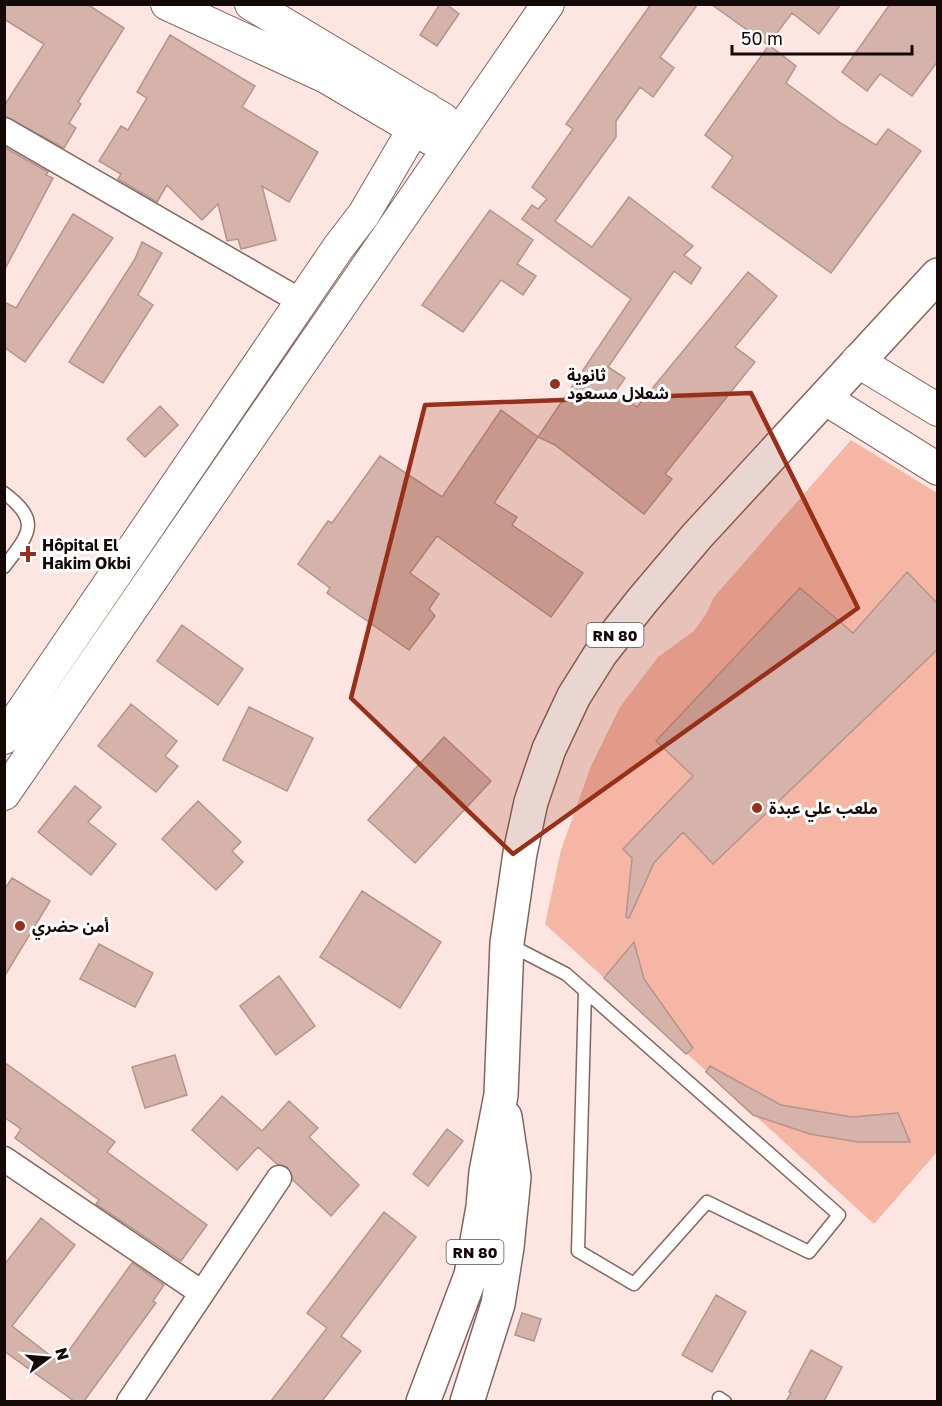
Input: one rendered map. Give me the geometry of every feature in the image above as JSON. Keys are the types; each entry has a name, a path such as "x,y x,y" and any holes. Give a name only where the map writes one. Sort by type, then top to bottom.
{"main road":[{"name":"RN 80","path":"423,1401 471,1275 483,1207 486,1172 501,1095 507,944 520,853 531,802 549,748 574,696 602,653 642,601 857,361 936,279"},
{"name":"RN 80","path":"467,1401 498,1304 507,1247 514,1177 501,1095"}],"street":[{"path":"167,4 419,118"},
{"path":"251,4 455,140"},
{"path":"4,794 548,4"},
{"path":"4,738 364,214 419,118"},
{"path":"4,130 302,302"},
{"path":"857,361 938,410"},
{"path":"824,398 938,469"},
{"path":"4,1158 202,1293"},
{"path":"129,1401 279,1178"}],"lane":[{"path":"4,493 21,505 30,523 28,535 4,567"},
{"path":"507,944 566,974 838,1215 809,1252 707,1202 633,1284 578,1251 585,991"}],"highlighted area":[{"path":"751,393 858,608 513,854 351,698 425,405"}],"shaded area":[{"name":"ملعب علي عبدة","path":"851,440 937,493 937,1152 874,1224 545,924 561,850 591,766 620,707 658,657 694,631 714,597"}],"building":[{"path":"4,4 87,4 124,28 78,102 81,104 69,123 76,128 64,148 4,116 4,106 44,44 4,19"},
{"path":"440,4 446,4 459,14 437,46 420,35"},
{"path":"651,4 698,4 660,57 674,68 653,97 640,87 616,121 616,137 555,221 592,247 629,197 693,246 684,255 701,268 691,284 674,271 608,367 625,378 616,391 637,407 748,272 777,296 735,347 755,362 665,474 672,479 644,514 555,445 538,437 631,299 522,219 532,205 538,209 547,199 532,187 573,129 566,124"},
{"path":"711,4 841,4 819,34 792,13 768,45"},
{"path":"890,4 938,4 938,61 912,96 880,74 867,91 842,72"},
{"path":"170,35 255,86 242,107 318,152 289,202 262,186 276,240 241,249 238,239 227,241 218,204 202,220 167,185 157,202 118,179 121,174 99,161 121,126 128,130 147,98 137,92"},
{"path":"769,45 796,66 786,83 842,124 876,145 888,129 921,151 831,273 712,187 733,157 705,135"},
{"path":"4,147 48,172 46,175 53,178 4,271"},
{"path":"490,210 533,240 517,264 536,276 523,295 501,280 463,332 422,305"},
{"path":"73,214 113,238 25,362 4,347 4,302 16,308"},
{"path":"142,242 162,253 138,295 153,305 103,383 69,362 135,259"},
{"path":"160,406 178,425 145,457 127,439"},
{"path":"501,410 538,437 494,503 517,517 512,525 583,573 551,617 437,536 410,573 439,594 429,609 435,616 409,650 327,593 330,588 298,564 328,521 332,523 380,456 442,497"},
{"path":"907,572 938,604 938,649 713,864 683,832 654,863 629,918 626,917 632,858 623,849 693,776 656,741 800,588 853,633"},
{"path":"182,625 243,669 218,705 157,661"},
{"path":"131,704 177,741 165,756 178,766 156,792 98,746"},
{"path":"249,707 313,738 287,791 223,760"},
{"path":"444,737 491,781 415,863 368,820"},
{"path":"75,786 101,807 88,822 116,844 91,875 38,832"},
{"path":"198,801 241,842 232,851 243,862 216,890 162,839"},
{"name":"أمن حضري","path":"12,878 50,901 4,977 4,890"},
{"path":"362,891 441,942 400,1008 320,957"},
{"path":"634,942 644,979 693,1048 686,1054 604,978"},
{"path":"99,944 153,973 135,1007 80,979"},
{"path":"279,976 315,1026 276,1055 240,1006"},
{"path":"175,1055 187,1095 145,1108 132,1067"},
{"path":"4,1062 115,1142 107,1152 207,1225 181,1261 96,1204 99,1200 15,1138 21,1129 4,1117"},
{"path":"710,1066 781,1105 852,1117 898,1113 910,1142 858,1142 810,1134 753,1115 706,1072"},
{"path":"222,1096 262,1131 289,1101 318,1128 309,1137 359,1185 331,1216 293,1180 287,1167 277,1164 258,1147 237,1170 192,1130"},
{"path":"447,1129 463,1141 428,1186 413,1174"},
{"path":"384,1212 416,1237 341,1336 361,1351 322,1401 271,1401 327,1328 307,1313"},
{"path":"41,1218 75,1245 12,1326 60,1363 132,1263 164,1285 153,1301 156,1303 84,1401 74,1401 4,1351 4,1265"},
{"path":"716,1295 746,1312 712,1372 682,1355"},
{"path":"522,1313 541,1319 534,1341 515,1335"},
{"path":"811,1350 842,1367 824,1401 786,1401 791,1393 789,1392"}],"place":[{"name":"ثانوية شعلال مسعود","path":"555,384"},
{"name":"Hôpital El Hakim Okbi","path":"28,554"},
{"name":"ملعب علي عبدة","path":"757,808"},
{"name":"أمن حضري","path":"20,926"}]}
